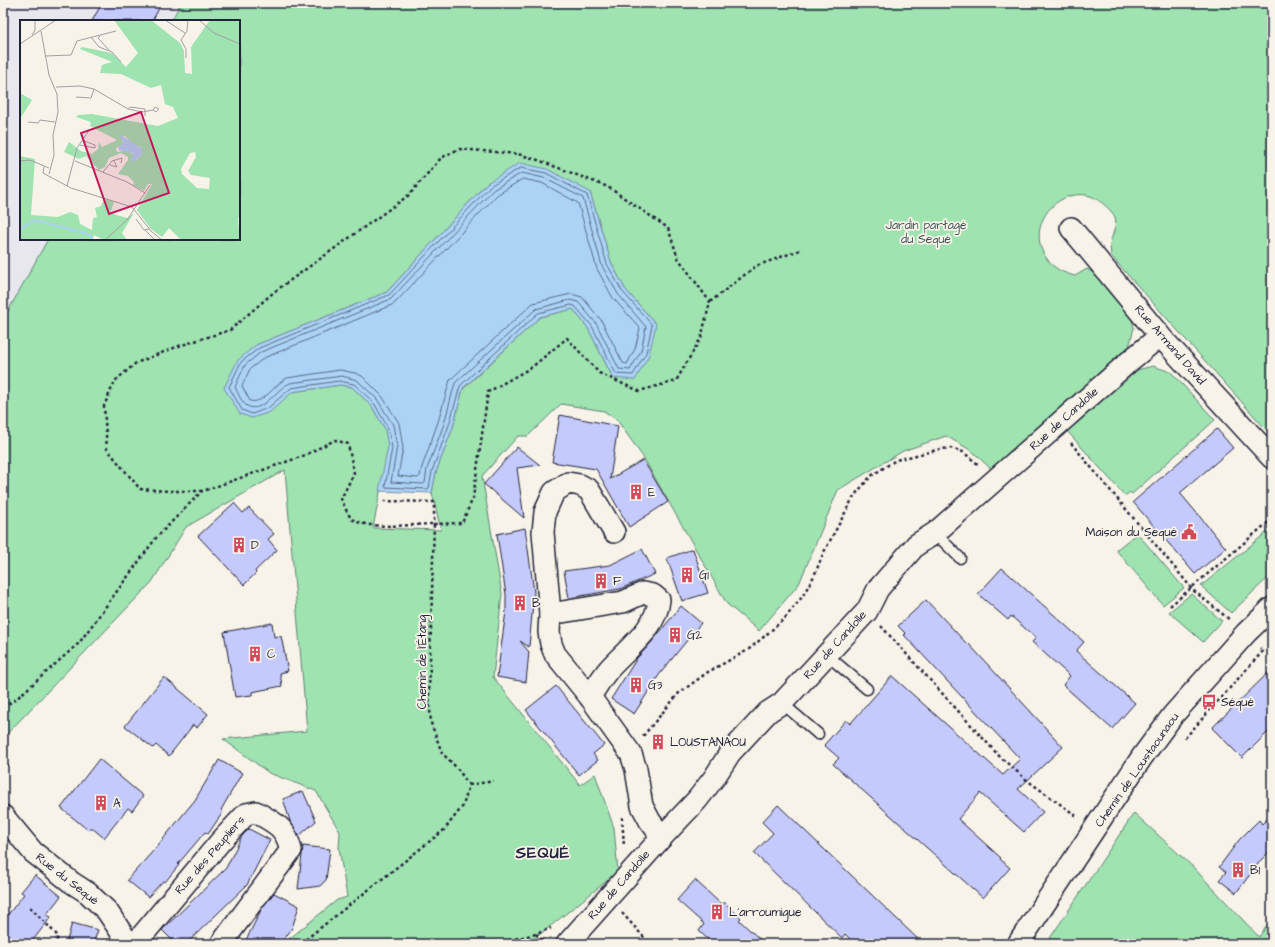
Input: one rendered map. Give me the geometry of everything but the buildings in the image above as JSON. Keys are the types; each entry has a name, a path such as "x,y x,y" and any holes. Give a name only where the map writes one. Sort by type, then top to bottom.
{"street":[{"name":"Rue Armand David","path":"1070,228 1160,336 1272,458"},
{"name":"Rue de Candolle","path":"567,944 697,800 714,778 730,753 768,712 782,703 867,611 878,589 916,545 935,534 1132,359 1160,336"},
{"path":"614,532 589,490 580,485 568,483 554,492 545,512 543,532 550,614 549,632 551,644 555,654 590,697 631,754 636,770 642,806 650,821 662,837"},
{"path":"550,614 623,602 643,593 653,595 659,600 658,611 646,630 608,670 590,697"},
{"name":"Chemin de Loustaounaou","path":"1018,944 1142,757 1173,715 1246,633 1272,608"},
{"name":"Rue des Peupliers","path":"135,944 220,842 246,814 256,812 278,826 287,837 291,850 221,944"},
{"name":"Rue du Sequé","path":"3,816 33,852 71,882 88,893 107,911 129,944"}],"lane":[{"path":"935,534 960,558"},
{"path":"827,655 867,690"},
{"path":"782,703 818,734"}],"path":[{"path":"710,302 678,258 668,228 608,187 538,160 518,154 459,149 441,158 409,195 274,292 230,330 180,346 136,363 115,381 104,406 107,449 140,489 169,491 202,490 302,456 335,440 348,444 354,472 341,499 351,518 357,522 372,526 462,522 473,498 488,392 532,367 567,338 599,373 639,391 676,381 701,338 710,302 756,266 800,250"},
{"path":"1066,437 1192,587 1246,633 1263,651 1180,743"},
{"path":"631,754 658,716 679,693 708,672 748,650 785,618 802,597 814,576 840,520 854,496 871,476 896,460 951,448 963,452 982,467"},
{"path":"3,707 15,700 79,643 156,538 202,490"},
{"name":"Chemin de l’Étang","path":"381,501 434,502 429,695 431,723 442,753 457,768 468,785"},
{"path":"1170,606 1272,519"},
{"path":"867,611 1000,757 1028,781 1081,819"},
{"path":"3,759 8,766"},
{"path":"302,944 305,940 444,830 463,806 468,785 494,781"},
{"path":"622,814 624,844 622,850"},
{"path":"608,897 650,944"},
{"path":"30,907 56,934 58,937 55,944"},
{"path":"498,944 536,934 553,927"},
{"path":"536,934 546,944"}],"shaded area":[{"path":"3,3 181,3 172,20 20,20 20,240 47,240 3,320"}],"green space":[{"name":"Jardin partagé du Sequé","path":"181,3 1272,3 1272,436 1111,256 1110,244 1116,220 1112,212 1095,198 1090,196 1075,195 1056,203 1048,210 1040,229 1039,239 1042,249 1047,259 1056,268 1063,272 1075,276 1087,269 1099,276 1129,309 1134,328 1128,351 993,471 972,451 946,436 903,451 838,490 799,584 759,631 727,604 643,457 617,420 604,411 561,404 528,436 518,436 482,476 502,594 493,677 580,785 595,774 614,828 618,872 528,944 286,944 289,939 337,900 347,897 339,848 340,832 316,791 269,773 223,739 307,731 285,470 186,527 152,582 3,738 3,320 47,240 240,240 240,20 172,20","holes":["487,183 590,192 611,262 625,289 656,324 613,378 588,328 573,309 540,317 463,389 453,427 436,472 432,493 441,530 373,528 389,447 385,429 371,405 352,387 340,385 292,392 256,345 387,292"]},
{"path":"1153,366 1171,372 1215,420 1132,494 1130,492 1125,496 1067,431 1137,370"},
{"path":"1272,528 1272,574 1231,613 1201,586"},
{"path":"1137,533 1184,588 1163,605 1116,550"},
{"path":"1191,594 1222,621 1203,642 1169,612"},
{"path":"1134,813 1192,866 1259,937 1272,918 1272,944 1046,944"}],"water":[{"path":"520,163 547,169 590,192 611,262 625,289 656,324 649,355 635,380 613,378 588,328 573,309 540,317 463,388 453,427 436,472 432,493 379,491 388,447 385,429 371,405 352,387 340,385 292,392 270,412 252,418 240,414 224,388 238,360 256,345 387,292 487,183"}],"place":[{"name":"E","path":"636,492"},
{"name":"Maison du Sequé","path":"1189,532"},
{"name":"D","path":"239,545"},
{"name":"G1","path":"687,575"},
{"name":"F","path":"601,581"},
{"name":"B","path":"520,603"},
{"name":"G2","path":"675,635"},
{"name":"C","path":"255,654"},
{"name":"G3","path":"636,685"},
{"name":"Séqué","path":"1209,702"},
{"name":"LOUSTANAOU","path":"658,742"},
{"name":"A","path":"101,803"},
{"name":"B1","path":"1238,870"},
{"name":"L'arroumigue","path":"717,912"}],"district":[{"name":"SEQUÉ","path":"543,853"}]}
